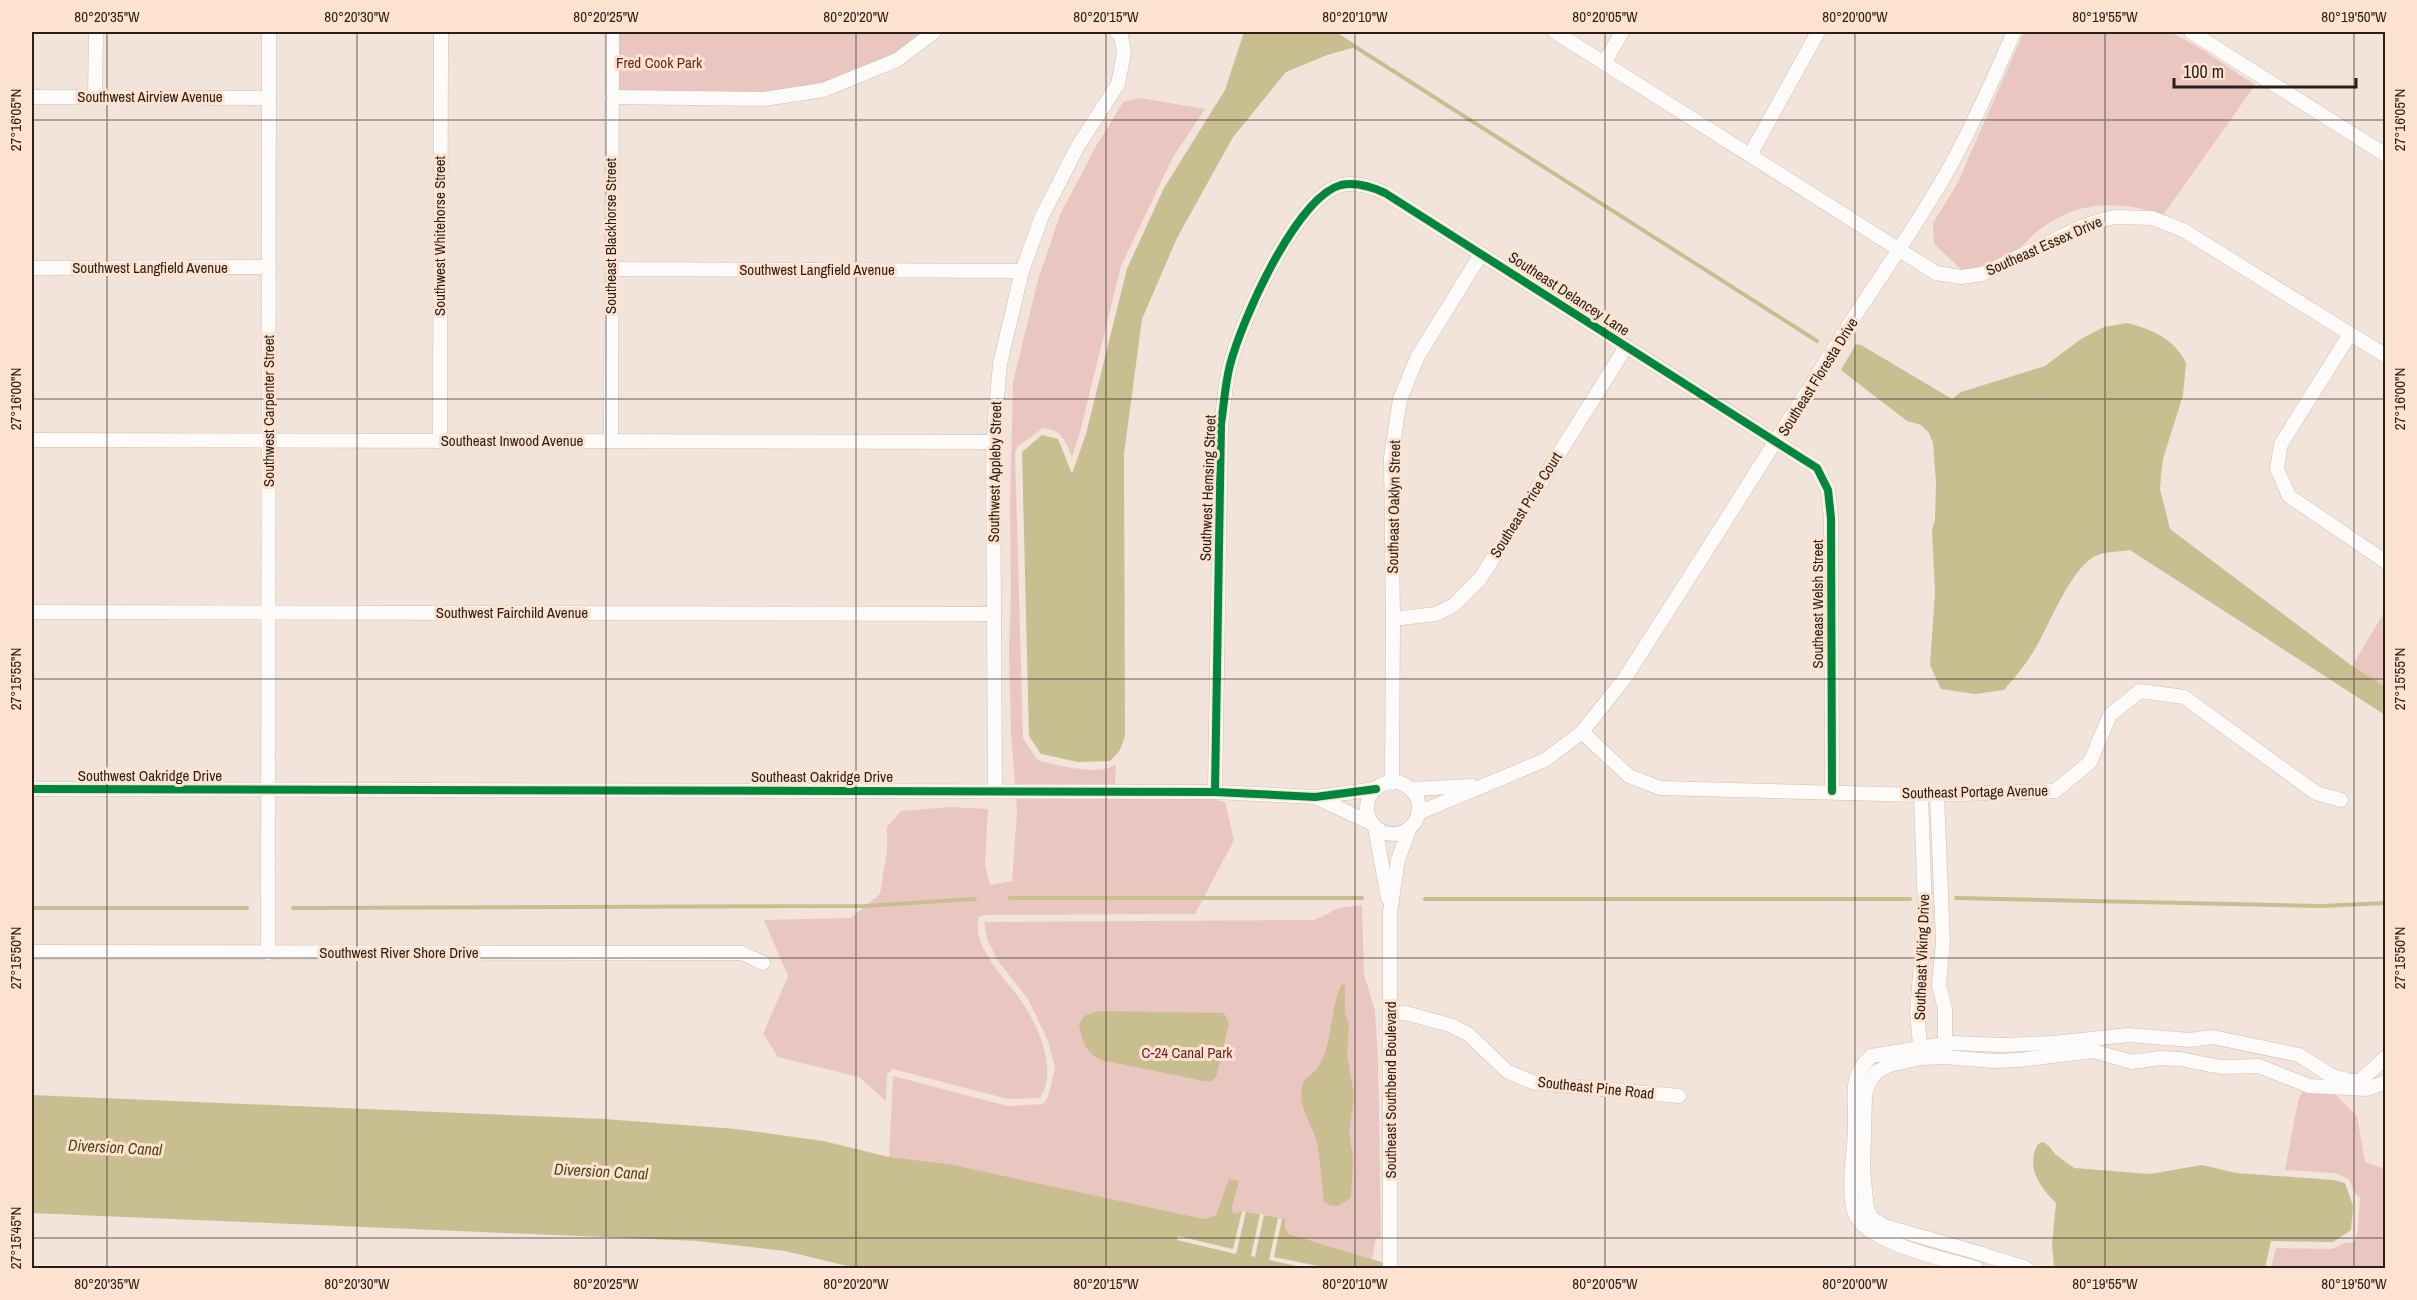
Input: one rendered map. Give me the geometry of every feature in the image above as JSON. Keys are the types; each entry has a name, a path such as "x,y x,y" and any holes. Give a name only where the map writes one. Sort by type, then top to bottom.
{"street":[{"path":"96,32 96,97"},
{"name":"Southwest Carpenter Street","path":"268,953 269,32"},
{"name":"Southwest Whitehorse Street","path":"440,441 441,32"},
{"name":"Southeast Blackhorse Street","path":"611,441 612,32"},
{"path":"612,97 764,99 823,90 897,60 934,32"},
{"name":"Southeast Essex Drive","path":"1555,32 1936,273 1961,278 1983,274 2085,225 2114,217 2152,218 2183,230 2385,357"},
{"path":"1604,63 1622,32"},
{"path":"1750,155 1818,32"},
{"name":"Southeast Floresta Drive","path":"1418,813 1545,759 1582,732 1625,678 1836,346 1900,250 1956,154 1986,96 2014,32"},
{"path":"2191,32 2385,154"},
{"name":"Southwest Appleby Street","path":"995,791 993,442 1000,364 1022,271 1042,216 1078,147 1118,84 1124,52 1119,34"},
{"name":"Southwest Airview Avenue","path":"32,97 269,98"},
{"name":"Southeast Delancey Lane","path":"1341,185 1366,185 1385,193 1777,441"},
{"name":"Southwest Hemsing Street","path":"1215,792 1221,424 1230,366 1245,321 1274,262 1298,222 1319,196 1341,185"},
{"name":"Southeast Oaklyn Street","path":"1392,783 1391,457 1400,399 1418,356 1481,254"},
{"name":"Southwest Langfield Avenue","path":"32,268 269,267"},
{"name":"Southwest Langfield Avenue","path":"611,269 1022,271"},
{"path":"2350,334 2281,444 2277,469 2289,496 2385,562"},
{"name":"Southeast Price Court","path":"1393,619 1436,614 1455,605 1480,579 1626,347"},
{"name":"Southeast Inwood Avenue","path":"32,440 993,442"},
{"name":"Southeast Welsh Street","path":"1777,441 1817,468 1828,490 1831,518 1832,791"},
{"name":"Southwest Fairchild Avenue","path":"32,612 993,614"},
{"name":"Southeast Portage Avenue","path":"1582,732 1629,776 1660,788 1921,795 2055,791 2090,762 2110,716 2140,692 2184,697 2316,793 2341,800"},
{"path":"1392,783 1410,789 1415,796 1418,813 1410,827 1396,834 1389,834 1373,825 1368,816 1368,801 1376,789 1392,783"},
{"name":"Southeast Floresta Drive","path":"1410,789 1480,785"},
{"name":"Southwest Oakridge Drive","path":"32,789 268,790"},
{"name":"Southeast Oakridge Drive","path":"268,790 1215,792 1315,797 1376,789"},
{"name":"Southeast Viking Drive","path":"1921,795 1925,912 1917,1012 1921,1053"},
{"name":"Southeast Viking Drive","path":"1937,795 1943,941 1939,985 1945,1009 1946,1050"},
{"name":"Southeast Oakridge Drive","path":"1315,797 1373,825"},
{"name":"Southeast Southbend Boulevard","path":"1373,825 1390,912"},
{"name":"Southeast Southbend Boulevard","path":"1390,1269 1390,912 1398,861 1410,827"},
{"path":"1923,855 1940,855"},
{"name":"Southwest River Shore Drive","path":"32,952 742,953 763,963"},
{"name":"Southeast Pine Road","path":"1391,1013 1416,1015 1450,1025 1468,1034 1508,1072 1535,1083 1678,1096"},
{"path":"2021,1268 1861,1224 1854,1212 1852,1167 1859,1146 1854,1081 1863,1064 1871,1056 1946,1050 1993,1061 2019,1060 2128,1035 2198,1039 2212,1036 2300,1055 2349,1085 2360,1081 2385,1057"},
{"path":"2196,1062 2198,1039"},
{"path":"2080,1046 2132,1062 2160,1058 2222,1067 2259,1066 2309,1086 2349,1085 2367,1089 2385,1082"},
{"path":"1877,1229 1907,1248 1976,1269"}],"green space":[{"name":"Fred Cook Park","path":"616,32 927,32 899,54 833,82 764,95 616,94"},
{"path":"2024,32 2171,32 2203,50 2255,85 2164,214 2113,205 2081,209 2050,223 2008,256 1985,265 1962,270 1934,244 1933,223 1957,184"},
{"path":"1140,98 1205,109 1173,157 1121,266 1072,457 1059,434 1043,428 1018,446 1015,452 1023,738 1040,761 1090,770 1101,770 1116,764 1115,784 1015,784 1009,649 1013,382 1038,280 1060,215 1095,148 1123,102"},
{"path":"2385,611 2385,701 2352,666"},
{"path":"1016,798 1211,799 1225,802 1234,840 1195,914 984,915 979,917 980,940 985,951 1022,1002 1040,1036 1047,1062 1047,1075 1040,1098 1008,1099 893,1069 887,1074 886,1101 859,1077 778,1057 763,1034 788,976 764,920 851,918 880,894 887,851 887,827 901,811 950,807 988,809 985,865 990,885 1012,881"},
{"name":"C-24 Canal Park","path":"1362,905 1364,974 1375,1011 1378,1057 1381,1238 1376,1238 1372,1259 1289,1234 1285,1229 1285,1219 1242,1211 1233,1214 1232,1207 1239,1181 1230,1179 1216,1215 1204,1219 949,1164 889,1157 893,1076 1007,1106 1043,1104 1048,1097 1055,1068 1048,1041 1028,999 998,961 987,939 984,922 1315,920 1339,908"},
{"path":"2302,1092 2335,1094 2357,1116 2365,1162 2385,1169 2385,1268 2271,1268 2276,1248 2332,1249 2354,1242 2358,1231 2360,1197 2356,1195 2349,1179 2334,1173 2285,1170 2298,1101"}],"water":[{"path":"1244,32 1332,32 1356,47 1327,55 1286,72 1233,137 1177,238 1142,319 1124,454 1125,736 1120,750 1110,761 1078,762 1041,754 1029,736 1022,452 1042,435 1058,439 1072,474 1086,434 1127,269 1164,188 1225,90"},
{"path":"2127,323 2145,328 2169,341 2176,347 2186,363 2183,395 2163,459 2161,475 2160,489 2170,529 2352,666 2385,687 2385,715 2130,550 2098,555 2079,570 2062,597 2032,655 2004,690 1975,694 1941,689 1930,665 1935,593 1932,531 1935,519 1936,482 1933,443 1929,433 1921,425 1907,421 1841,370 1856,344 1861,345 1952,399 1961,392 2045,366 2081,339 2104,327"},
{"path":"1342,984 1345,986 1345,1013 1349,1025 1347,1054 1354,1096 1349,1133 1353,1158 1351,1197 1335,1206 1324,1202 1317,1142 1303,1107 1301,1092 1306,1078 1322,1061 1337,995"},
{"path":"1099,1011 1224,1013 1229,1024 1216,1077 1212,1081 1204,1081 1101,1060 1091,1054 1082,1037 1079,1025 1084,1016"},
{"name":"Diversion Canal","path":"32,1095 604,1119 736,1129 823,1141 889,1157 949,1164 1204,1219 1216,1215 1229,1179 1239,1181 1232,1207 1233,1214 1242,1211 1285,1219 1285,1229 1289,1234 1401,1268 856,1268 785,1251 697,1241 32,1213"},
{"path":"2043,1142 2074,1168 2150,1174 2202,1165 2236,1173 2333,1180 2345,1183 2353,1206 2351,1230 2333,1242 2271,1241 2265,1268 2057,1268 2054,1265 2052,1245 2056,1203 2036,1176 2033,1161 2038,1144"}],"pier":[{"path":"1242,1211 1246,1212 1236,1254 1177,1240 1178,1236 1233,1249"},
{"path":"1260,1214 1264,1215 1255,1257 1251,1256"},
{"path":"1278,1218 1282,1219 1274,1257 1328,1268 1306,1268 1269,1260"}],"waterway":[{"path":"1332,32 1817,341"},
{"path":"1010,898 1362,898"},
{"path":"1956,898 2322,906 2386,903"},
{"path":"293,908 864,906 975,899"},
{"path":"1425,899 1910,899"},
{"path":"32,908 247,908"}],"cycle path":[{"path":"1215,792 1221,424 1228,372 1236,345 1258,292 1289,236 1306,212 1324,194 1341,185 1352,184 1385,193 1817,468 1828,490 1831,518 1832,791"},
{"path":"32,789 1215,792 1315,797 1376,789"}]}
